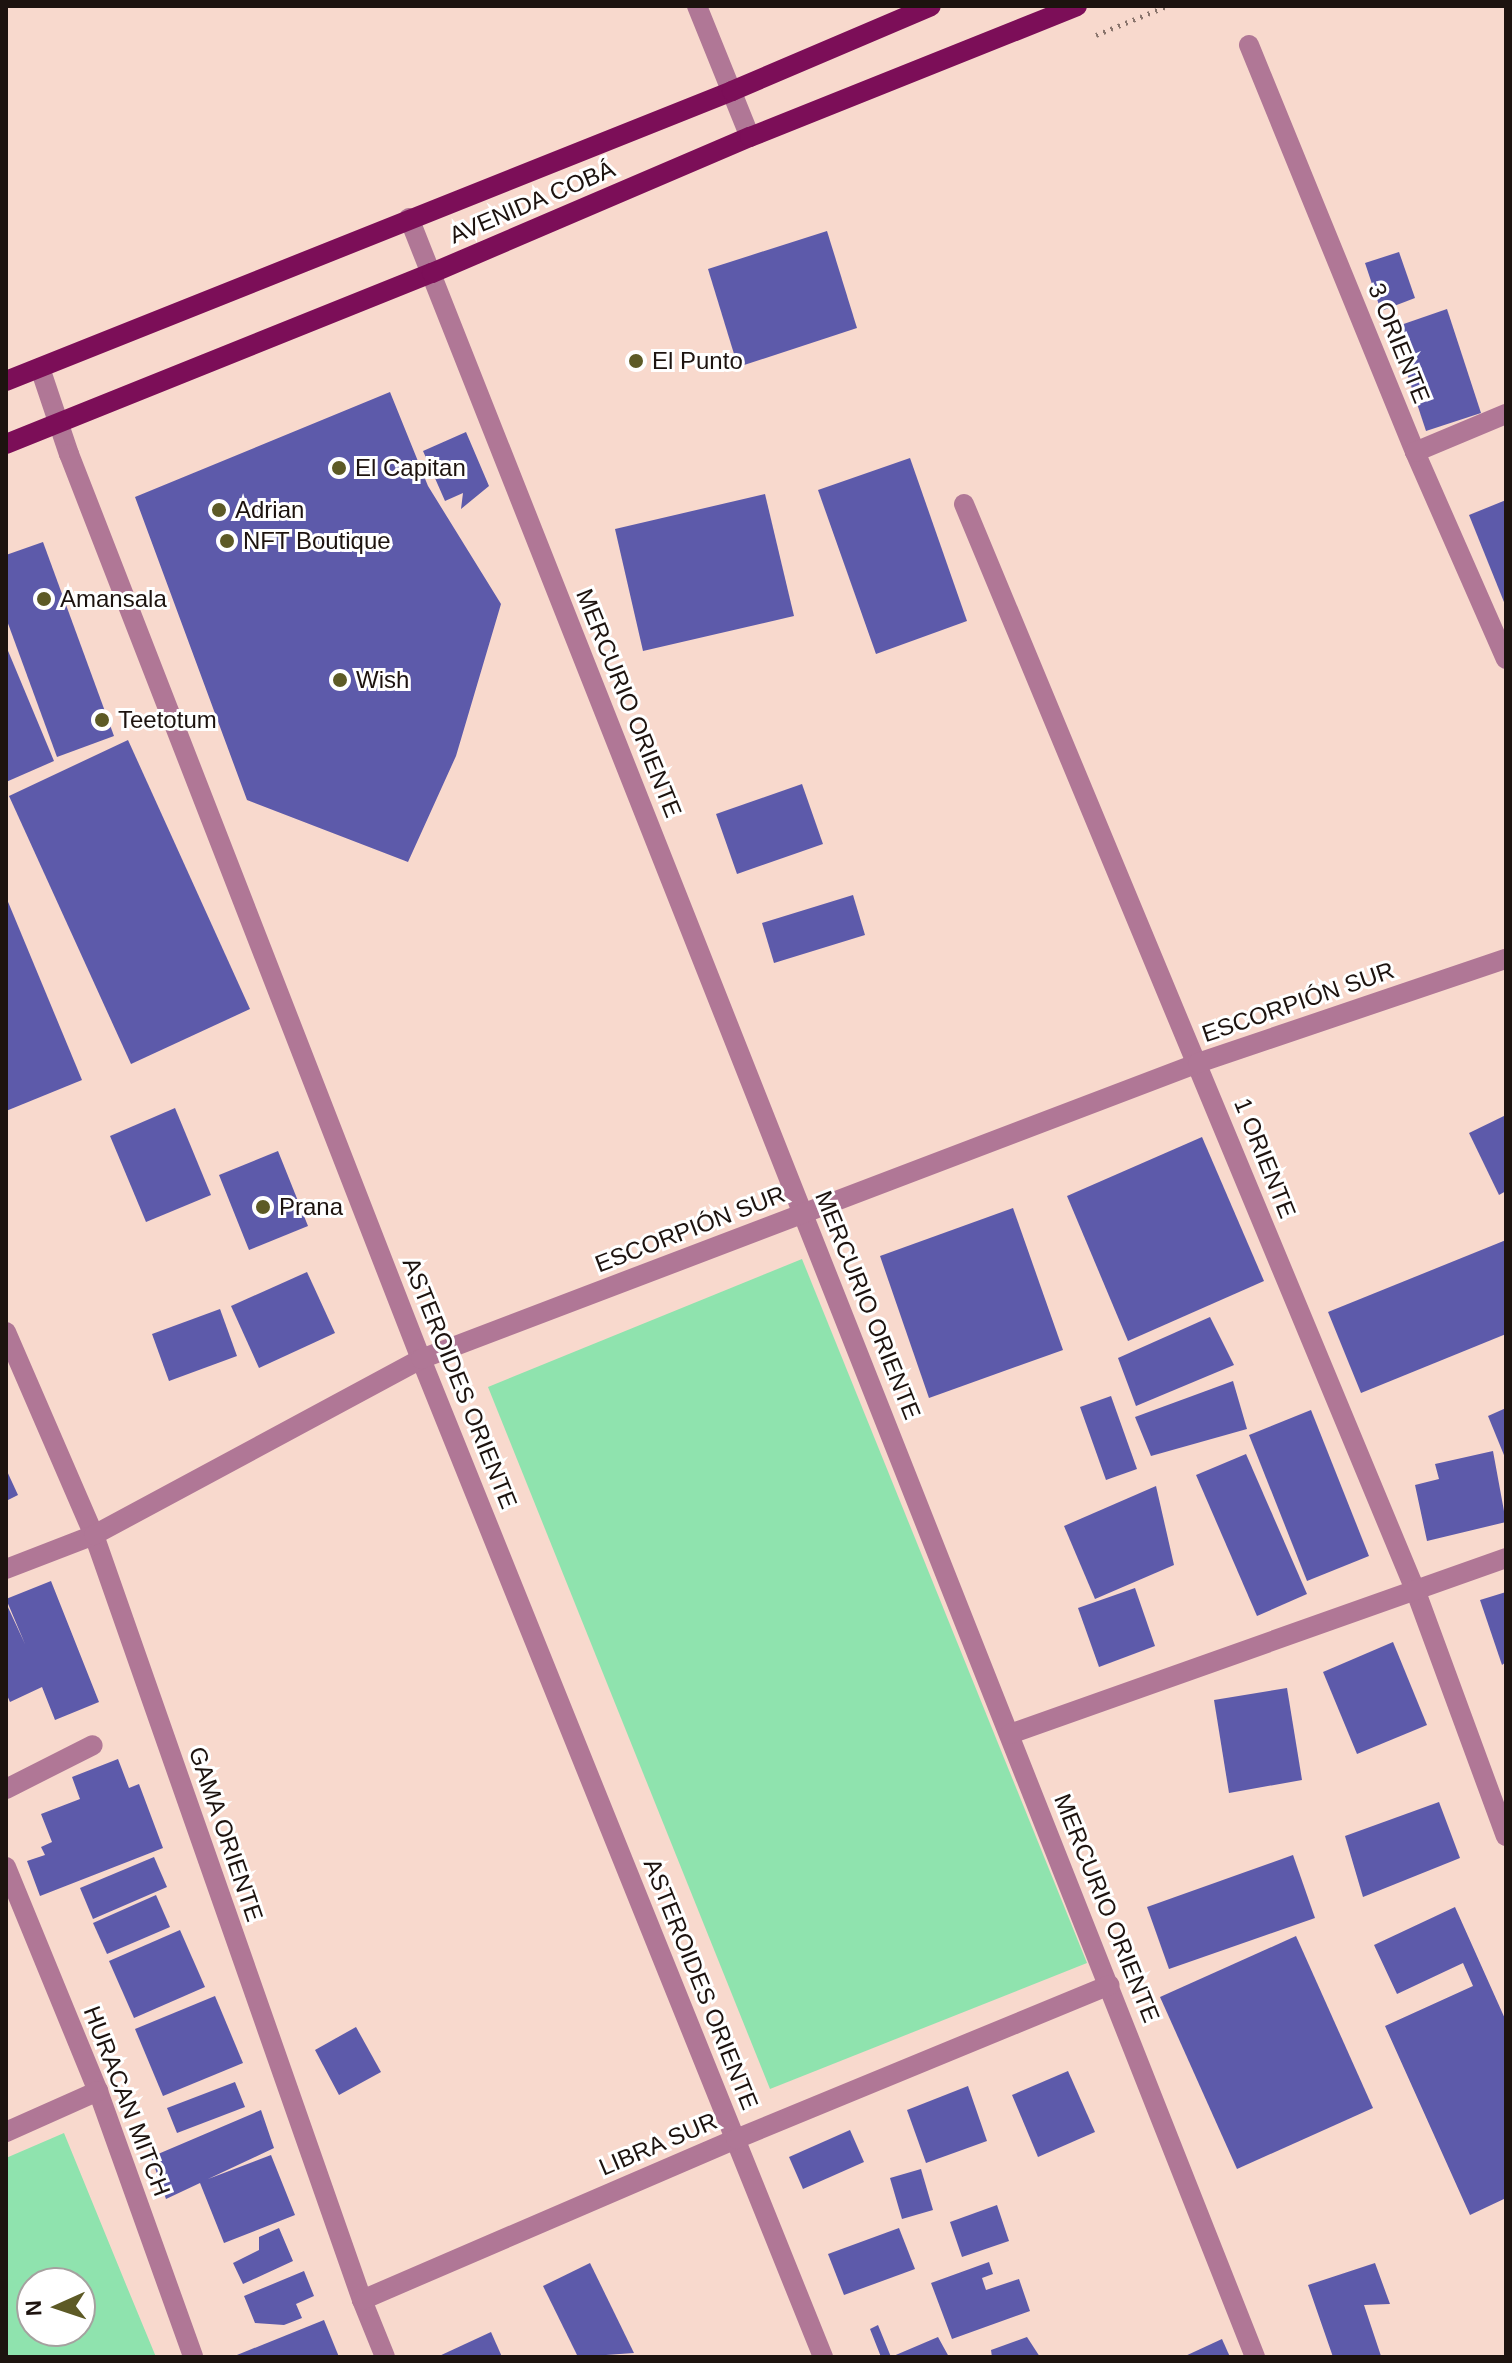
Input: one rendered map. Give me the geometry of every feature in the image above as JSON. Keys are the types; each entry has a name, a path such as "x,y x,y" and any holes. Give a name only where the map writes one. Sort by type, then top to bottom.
{"main road":[{"name":"AVENIDA COBÁ","path":"6,381 732,91 931,6"},
{"name":"AVENIDA COBÁ","path":"6,444 432,273 750,137 1077,6"}],"street":[{"path":"697,6 750,137"},
{"name":"3 ORIENTE","path":"1249,45 1415,452 1506,659"},
{"name":"MERCURIO ORIENTE","path":"409,218 1255,2357"},
{"name":"ASTEROIDES ORIENTE","path":"40,368 58,424 421,1359 823,2357"},
{"path":"1415,452 1506,414"},
{"name":"1 ORIENTE","path":"964,504 1416,1592 1506,1836"},
{"name":"ESCORPIÓN SUR","path":"6,1569 94,1535 421,1359 1198,1063 1506,959"},
{"name":"GAMA ORIENTE","path":"6,1332 94,1535 362,2300 385,2357"},
{"path":"1010,1734 1506,1558"},
{"path":"6,1789 93,1745"},
{"name":"HURACAN MITCH","path":"6,1867 98,2091 193,2357"},
{"name":"LIBRA SUR","path":"362,2300 736,2139 1110,1985"},
{"path":"6,2132 98,2091"}],"green space":[{"path":"802,1259 1087,1963 770,2089 488,1387"},
{"path":"64,2133 156,2357 6,2357 6,2158"}],"building":[{"path":"827,231 857,328 738,367 708,269"},
{"path":"1399,252 1415,298 1381,311 1365,263"},
{"path":"1447,309 1481,413 1426,431 1392,328"},
{"name":"Wish","path":"390,392 428,486 501,604 456,756 408,862 247,800 135,497"},
{"path":"466,432 489,486 461,509 463,493 445,501 423,451"},
{"path":"910,458 967,621 876,654 818,490"},
{"path":"765,494 794,616 643,651 615,529"},
{"path":"1506,500 1506,607 1469,515"},
{"path":"43,542 114,736 57,757 6,618 6,555"},
{"path":"6,646 54,761 6,782"},
{"path":"128,740 250,1009 131,1064 9,796"},
{"path":"802,784 823,844 737,874 716,814"},
{"path":"853,895 865,935 774,963 762,923"},
{"path":"6,897 82,1080 6,1111"},
{"path":"175,1108 211,1195 146,1222 110,1136"},
{"path":"1506,1115 1506,1191 1499,1195 1469,1133"},
{"path":"1202,1137 1264,1281 1128,1341 1067,1196"},
{"path":"278,1151 308,1226 249,1250 219,1175"},
{"path":"1013,1208 1063,1350 929,1398 880,1256"},
{"path":"1506,1240 1506,1334 1361,1393 1328,1312"},
{"path":"307,1272 335,1333 259,1368 231,1306"},
{"path":"220,1309 237,1356 169,1381 152,1334"},
{"path":"1210,1317 1234,1365 1136,1406 1118,1358"},
{"path":"1233,1381 1247,1429 1151,1456 1135,1417"},
{"path":"1111,1396 1137,1469 1106,1480 1080,1407"},
{"path":"1506,1408 1506,1460 1488,1416"},
{"path":"1311,1410 1369,1556 1307,1581 1249,1435"},
{"path":"1493,1451 1506,1522 1427,1541 1415,1485 1439,1479 1435,1464"},
{"path":"1246,1454 1307,1594 1257,1616 1196,1475"},
{"path":"6,1469 18,1495 6,1501"},
{"path":"1156,1486 1174,1565 1095,1599 1064,1526"},
{"path":"51,1581 99,1702 55,1720 42,1687 10,1702 6,1693 6,1603 25,1644 6,1599"},
{"path":"1135,1588 1155,1646 1099,1667 1078,1608"},
{"path":"1506,1592 1506,1662 1502,1665 1480,1600"},
{"path":"1393,1642 1427,1725 1357,1754 1323,1672"},
{"path":"1287,1688 1302,1780 1229,1793 1214,1700"},
{"path":"118,1759 129,1788 139,1784 163,1848 40,1896 27,1861 45,1855 41,1847 52,1842 41,1814 80,1799 72,1777"},
{"path":"1439,1802 1460,1858 1363,1897 1345,1836"},
{"path":"1293,1855 1315,1918 1169,1969 1147,1907"},
{"path":"154,1857 167,1887 93,1919 80,1888"},
{"path":"156,1895 170,1927 107,1954 93,1923"},
{"path":"1455,1907 1506,2021 1506,2198 1470,2215 1385,2026 1473,1986 1463,1963 1397,1994 1374,1945"},
{"path":"180,1930 205,1987 134,2018 109,1961"},
{"path":"1296,1936 1373,2108 1237,2169 1160,1997"},
{"path":"215,1996 243,2063 163,2096 135,2029"},
{"path":"356,2027 381,2072 339,2095 315,2050"},
{"path":"1068,2071 1095,2132 1038,2157 1012,2095"},
{"path":"235,2082 245,2107 177,2133 167,2108"},
{"path":"968,2086 987,2141 926,2163 907,2110"},
{"path":"261,2110 274,2148 208,2179 271,2155 295,2215 224,2243 200,2183 166,2199 151,2157"},
{"path":"850,2130 864,2162 803,2189 789,2157"},
{"path":"921,2169 933,2210 902,2219 890,2178"},
{"path":"997,2205 1009,2241 962,2257 950,2222"},
{"path":"279,2228 293,2261 243,2284 233,2263 259,2250 259,2237"},
{"path":"899,2228 915,2269 844,2295 828,2254"},
{"path":"989,2262 993,2274 982,2278 986,2290 1019,2279 1030,2311 952,2339 931,2283"},
{"path":"590,2263 634,2353 578,2357 543,2286"},
{"path":"1375,2263 1390,2304 1364,2305 1381,2356 1333,2357 1308,2285"},
{"path":"304,2271 314,2296 296,2304 302,2318 284,2325 255,2323 244,2296"},
{"path":"324,2320 339,2357 232,2357"},
{"path":"878,2325 891,2357 881,2357 870,2329"},
{"path":"491,2332 502,2357 437,2357"},
{"path":"938,2337 949,2357 891,2357"},
{"path":"1027,2337 1040,2357 992,2357 991,2350"},
{"path":"1222,2339 1230,2357 1183,2357"}],"place":[{"name":"El Punto","path":"636,361"},
{"name":"El Capitan","path":"339,468"},
{"name":"Adrian","path":"219,510"},
{"name":"NFT Boutique","path":"227,541"},
{"name":"Amansala","path":"44,599"},
{"name":"Wish","path":"340,680"},
{"name":"Teetotum","path":"102,720"},
{"name":"Prana","path":"263,1207"}]}
